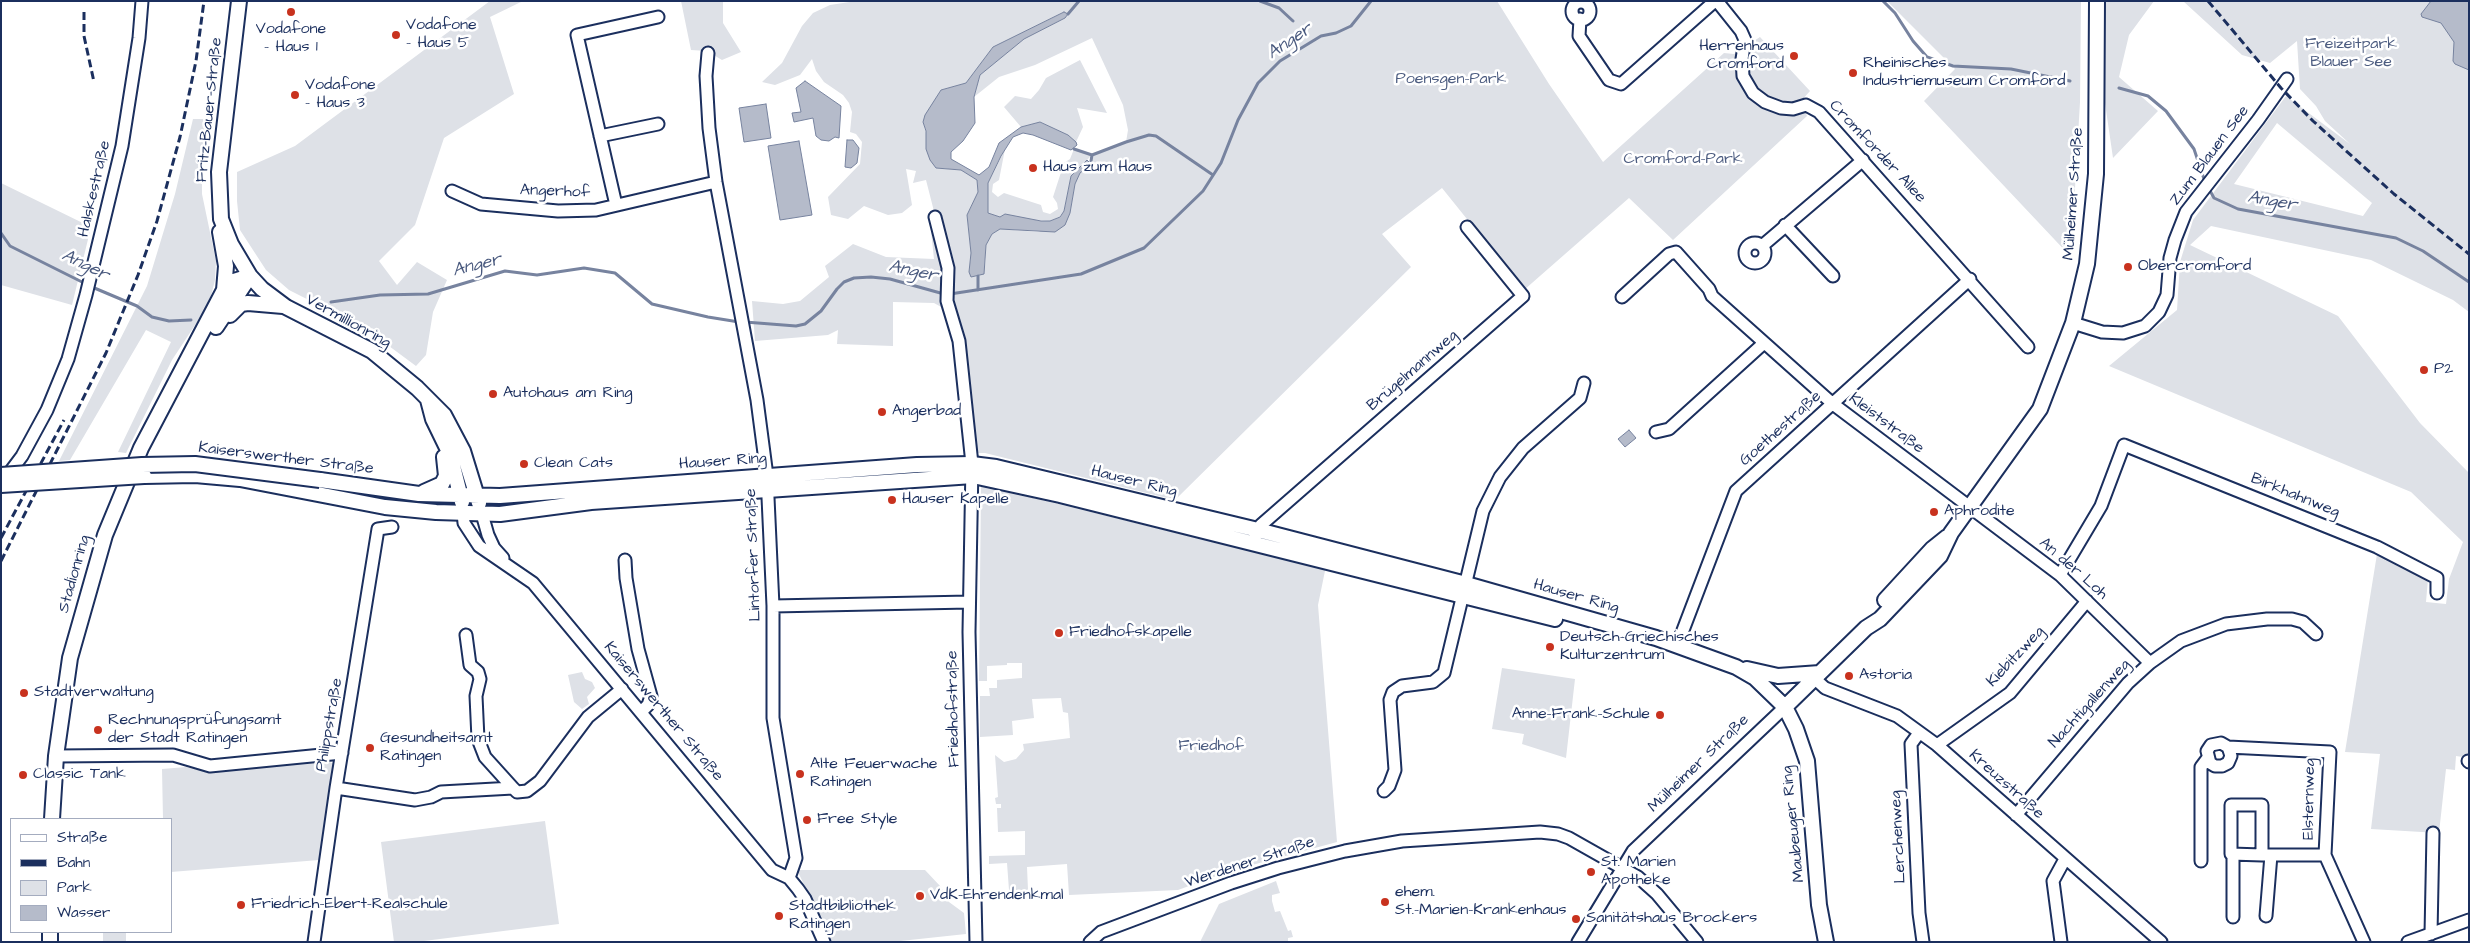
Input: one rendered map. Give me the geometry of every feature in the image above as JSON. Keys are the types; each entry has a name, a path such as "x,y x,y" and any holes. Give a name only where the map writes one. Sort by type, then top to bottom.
{"main road":[{"name":"Fritz-Bauer-Straße","path":"239,1 219,172 221,219 231,244 250,276"},
{"name":"Mülheimer Straße","path":"1784,707 1866,628 1875,612 1905,578 1932,549 1951,533 2040,409 2074,324 2087,264 2094,197 2097,1"},
{"path":"221,219 220,235 226,266 224,290"},
{"path":"224,290 234,281 250,276"},
{"name":"Vermillionring","path":"250,276 262,289 286,307 372,351 417,388 444,415 456,436 482,514"},
{"name":"Stadionring","path":"191,356 212,334 225,311 250,276"},
{"name":"Stadionring","path":"52,818 56,756 70,658 105,535 144,443 224,290"},
{"path":"212,334 241,304 258,302 286,307"},
{"path":"428,400 432,420 450,454 463,513"},
{"path":"419,494 442,484 446,476 441,436"},
{"name":"Kaiserswerther Straße","path":"1,474 142,465 195,464 419,494 476,496"},
{"name":"Hauser Ring","path":"482,514 543,510 591,502 917,465 972,470 1252,543 1465,590"},
{"name":"Hauser Ring","path":"972,470 996,467 1258,530 1465,590 1677,646 1736,667 1778,676 1817,676"},
{"name":"Kaiserswerther Straße","path":"1,484 195,475 240,479 385,507 482,514"},
{"name":"Hauser Ring","path":"476,496 510,496 767,483"},
{"name":"Hauser Ring","path":"1736,667 1755,678 1784,707"},
{"name":"Maubeuger Ring","path":"1784,707 1796,729 1806,761 1819,905 1826,942"}],"street":[{"name":"Halskestraße","path":"1,484 22,456 48,410 68,359 91,279 122,146 139,38 142,1"},
{"name":"Cromforder Allee","path":"1584,2 1577,2 1573,7 1573,14 1580,19 1579,36 1609,80 1621,84 1716,1 1741,30 1745,40 1742,59 1743,76 1752,93 1765,102 1781,108 1792,109 1806,105 1819,112 2028,347"},
{"path":"616,205 577,35 658,17"},
{"name":"Lintorfer Straße","path":"708,53 706,76 709,128 716,182 745,330 767,483 773,606 773,718 796,858 789,878"},
{"name":"Zum Blauen See","path":"2074,324 2102,332 2122,333 2144,326 2159,312 2167,295 2170,258 2181,221 2287,79"},
{"path":"600,136 658,124"},
{"path":"1762,246 1863,160"},
{"name":"Angerhof","path":"452,191 481,204 558,211 596,210 716,182"},
{"name":"Friedhofstraße","path":"935,217 948,268 947,301 959,341 972,470 970,602 976,942"},
{"path":"1786,225 1833,276"},
{"name":"Brügelmannweg","path":"1258,530 1261,524 1523,296 1467,227"},
{"name":"Kleiststraße","path":"1622,297 1669,254 1676,252 1709,289 1712,296 1833,404 1970,508"},
{"name":"Goethestraße","path":"1677,646 1736,491 1970,280"},
{"path":"1656,432 1669,429 1764,343"},
{"path":"1384,790 1389,786 1395,770 1390,700 1393,692 1402,686 1433,682 1444,673 1483,511 1500,477 1523,448 1580,398 1584,383"},
{"name":"Birkhahnweg","path":"2060,575 2100,506 2124,445 2377,547 2437,578 2437,594"},
{"name":"An der Loh","path":"1970,508 2060,575 2150,663"},
{"name":"Kaiserswerther Straße","path":"463,513 464,523 480,546 511,566 533,584 772,870 789,878"},
{"name":"Kaiserswerther Straße","path":"482,514 494,548 511,566"},
{"name":"Philippstraße","path":"314,942 336,788 378,529 392,527"},
{"path":"1252,543 1258,530"},
{"path":"625,560 626,578 638,649 651,696 648,705 641,712"},
{"name":"Kiebitzweg","path":"1937,745 2010,693 2087,601"},
{"path":"773,606 970,602"},
{"name":"Nachtigallenweg","path":"2016,815 2128,683 2150,663 2181,641 2226,624 2292,619 2303,622 2316,634"},
{"path":"466,635 470,665 478,672 480,679 476,696 478,739 485,757 517,792 527,791 540,781 588,718 622,689"},
{"name":"Kreuzstraße","path":"1817,676 1825,688 1897,716 1937,745 2161,942"},
{"name":"Mülheimer Straße","path":"1578,942 1633,851 1784,707"},
{"name":"Lerchenweg","path":"1919,733 1911,744 1919,912 1923,942"},
{"name":"Elsternweg","path":"2202,861 2201,767 2207,759 2207,751 2211,745 2221,743 2228,747 2330,752 2325,855 2364,942"},
{"path":"2207,759 2215,766 2222,766 2228,763 2231,756 2228,747"},
{"path":"56,756 173,754 210,766 342,753"},
{"path":"336,788 416,800 431,797 441,792 513,788"},
{"path":"2233,916 2231,805 2262,806 2266,855 2266,916"},
{"name":"Werdener Straße","path":"1090,942 1101,932 1278,868 1354,850 1431,842 1482,834 1540,832 1558,834 1638,878 1657,894 1697,942"},
{"path":"2431,934 2433,833"},
{"path":"1472,842 1482,834"},
{"name":"Elsternweg","path":"2233,854 2325,855"},
{"path":"2061,942 2053,881 2066,859"},
{"path":"789,878 805,899 824,942"},
{"path":"2408,942 2469,920"}],"green space":[{"path":"490,1 523,1 490,17 514,94 444,138 415,225 379,261 397,285 417,262 447,280 433,312 426,355 416,366 366,329 289,290 266,270 240,230 237,172 295,146"},
{"path":"681,1 723,1 723,23 741,52 722,60 707,51 691,50"},
{"path":"856,1 1497,1 1549,84 1603,162 1724,53 1734,54 1760,37 1810,91 1801,101 1807,116 1673,240 1629,198 1524,290 1442,188 1382,234 1411,267 1175,500 985,453 971,453 959,341 945,294 943,308 934,303 893,302 893,346 837,344 838,330 828,335 755,341 752,301 783,304 800,301 829,277 825,266 853,244 886,257 934,259 931,231 938,227 926,180 913,183 916,171 906,169 912,205 902,213 888,215 864,206 848,219 831,215 828,197 860,164 862,142 856,134 850,132 852,112 849,103 843,95 824,82 816,71 812,59 800,75 775,85 762,82 782,63 802,26 813,13 830,5","holes":["1064,12 1065,18 1024,39 980,75 974,97 999,77 1035,65 1092,38 1123,105 1128,130 1126,142 1092,155 1074,149 1070,159 1064,163 1053,197 1058,209 1050,214 1043,212 1041,205 1004,193 998,197 992,192 993,184 999,180 1005,149 988,183 986,200 987,213 1000,217 1005,214 1029,220 1050,221 1059,217 1064,211 1071,176 1091,156 1091,164 1080,173 1075,184 1070,213 1039,232 1000,229 992,234 986,245 985,266 969,272 971,253 967,215 978,192 977,180 961,170 936,168 923,122 941,90 966,83 993,47"]},
{"path":"1887,1 2081,1 2080,102 2071,257 1924,101 1955,69"},
{"path":"2104,1 2154,1 2129,35 2119,77 2158,111 2113,158 2105,103"},
{"name":"Freizeitpark Blauer See","path":"2183,1 2469,1 2469,312 2453,300 2371,260 2211,226 2190,245 2338,316 2420,423 2469,473 2469,758 2456,756 2455,770 2446,769 2439,833 2371,829 2380,754 2345,752 2377,554 2428,579 2426,602 2446,604 2449,579 2463,542 2411,492 2109,366 2177,310 2180,262 2193,220 2286,96 2350,144 2325,121 2316,106 2300,89 2297,41 2270,63 2242,55","holes":["2277,123 2372,203 2363,216 2234,184"]},
{"path":"1080,60 1107,113 1077,108 1083,127 1076,142 1068,135 1040,122 1021,127 1004,107 1015,96 1031,99 1046,78"},
{"path":"193,119 211,119 202,176 202,194 216,261 215,280 209,304 172,360 126,453 118,452 171,342 146,330 70,460 59,461 147,286 175,194"},
{"path":"1,183 91,227 72,305 1,285"},
{"name":"Friedhof","path":"981,485 1213,542 1326,566 1318,605 1337,842 1230,871 1178,890 1069,895 1067,864 1027,867 1028,890 1009,890 1007,863 989,864 989,856 1025,855 1025,831 998,832 997,808 1001,808 1001,804 996,804 995,798 998,797 995,755 1004,762 1016,759 1024,750 1023,744 1070,738 1068,713 1063,712 1061,698 1032,699 1034,718 1012,721 1013,735 980,737 980,696 990,696 989,688 997,688 997,680 1022,678 1022,663 1007,663 1007,665 987,666 987,681 979,681"},
{"path":"1502,668 1575,679 1566,758 1522,744 1524,734 1492,729"},
{"path":"582,672 585,679 592,682 595,688 587,697 589,704 582,709 574,702 568,675"},
{"path":"325,760 336,765 319,860 172,872 172,818 163,818 162,769 186,767 208,772"},
{"path":"545,821 559,924 416,942 394,942 381,842"},
{"path":"797,870 925,870 941,887 949,902 964,913 966,934 891,942 832,942"},
{"path":"1276,881 1280,893 1272,895 1272,901 1275,912 1280,911 1288,931 1291,930 1293,937 1288,938 1288,942 1200,942 1219,904"},
{"path":"103,933 126,933 126,942 103,942"}],"water":[{"path":"2431,1 2469,1 2469,70 2455,64 2453,61 2454,42 2441,23 2422,17 2421,14"},
{"path":"1064,12 1068,14 1065,18 1024,39 980,75 974,97 975,123 963,141 951,152 951,159 979,175 989,167 999,143 1021,127 1040,122 1068,135 1077,145 1071,150 1033,135 1023,133 1013,137 988,183 988,213 1000,217 1005,214 1041,221 1050,221 1060,217 1064,211 1071,176 1087,160 1091,164 1080,173 1075,184 1070,213 1065,225 1055,232 1000,229 992,234 986,245 984,274 971,277 969,272 971,253 967,215 978,192 977,180 961,170 936,168 930,160 926,149 926,131 923,122 925,115 941,90 966,83 993,47"},
{"path":"805,81 841,106 839,138 835,137 829,141 821,140 816,136 813,118 794,122 792,113 801,112 796,88"},
{"path":"766,104 771,138 744,142 739,108"},
{"path":"847,140 853,140 859,148 857,163 851,168 845,167"},
{"path":"799,141 812,215 780,220 768,146"},
{"path":"1629,430 1636,438 1625,447 1618,439"}],"waterway":[{"path":"1068,14 1079,1"},
{"path":"1260,1 1279,8 1293,21"},
{"name":"Anger","path":"950,294 1081,274 1144,248 1203,191 1221,163 1238,120 1258,83 1280,61 1321,36 1336,33 1351,26 1371,1"},
{"name":"Anger","path":"1883,1 1895,13 1913,41 1927,57 1953,66 2011,69 2070,81"},
{"name":"Anger","path":"2119,88 2148,96 2166,111 2194,149 2205,182"},
{"path":"1074,149 1092,155 1149,135 1156,136 1213,175"},
{"path":"1091,161 1092,155"},
{"name":"Anger","path":"2208,187 2214,198 2238,209 2396,238 2423,251 2469,282"},
{"name":"Anger","path":"1,233 10,246 86,284"},
{"name":"Anger","path":"331,302 380,295 428,294 505,271 537,275 584,268 615,273 652,304 739,322"},
{"path":"978,276 978,290"},
{"name":"Anger","path":"745,322 796,326 805,324 821,311 844,282 854,278 890,279 944,294"},
{"name":"Anger","path":"92,287 137,306 152,317 169,321 191,320"}],"railway":[{"path":"1,561 106,353 138,275 157,221 180,137 196,61 204,1"},
{"path":"2208,1 2281,88 2313,121 2394,194 2469,254"},
{"path":"84,12 84,36 94,82"},
{"path":"1,538 64,420"}],"place":[{"name":"Vodafone - Haus 1","path":"291,12"},
{"name":"Vodafone - Haus 5","path":"396,35"},
{"name":"Herrenhaus Cromford","path":"1794,56"},
{"name":"Rheinisches Industriemuseum Cromford","path":"1853,73"},
{"name":"Vodafone - Haus 3","path":"295,95"},
{"name":"Haus zum Haus","path":"1033,168"},
{"name":"Obercromford","path":"2128,267"},
{"name":"P2","path":"2424,370"},
{"name":"Autohaus am Ring","path":"493,394"},
{"name":"Angerbad","path":"882,412"},
{"name":"Clean Cats","path":"524,464"},
{"name":"Hauser Kapelle","path":"892,500"},
{"name":"Aphrodite","path":"1934,512"},
{"name":"Friedhofskapelle","path":"1059,633"},
{"name":"Deutsch-Griechisches Kulturzentrum","path":"1550,647"},
{"name":"Astoria","path":"1849,676"},
{"name":"Stadtverwaltung","path":"24,693"},
{"name":"Anne-Frank-Schule","path":"1660,715"},
{"name":"Rechnungsprüfungsamt der Stadt Ratingen","path":"98,730"},
{"name":"Gesundheitsamt Ratingen","path":"370,748"},
{"name":"Alte Feuerwache Ratingen","path":"800,774"},
{"name":"Classic Tank","path":"23,775"},
{"name":"Free Style","path":"807,820"},
{"name":"St. Marien Apotheke","path":"1591,872"},
{"name":"VdK-Ehrendenkmal","path":"920,896"},
{"name":"ehem. St.-Marien-Krankenhaus","path":"1385,902"},
{"name":"Friedrich-Ebert-Realschule","path":"241,905"},
{"name":"Stadtbibliothek Ratingen","path":"779,916"},
{"name":"Sanitätshaus Brockers","path":"1576,919"}],"park label":[{"name":"Poensgen-Park","path":"1451,80"},
{"name":"Cromford-Park","path":"1683,160"}]}
